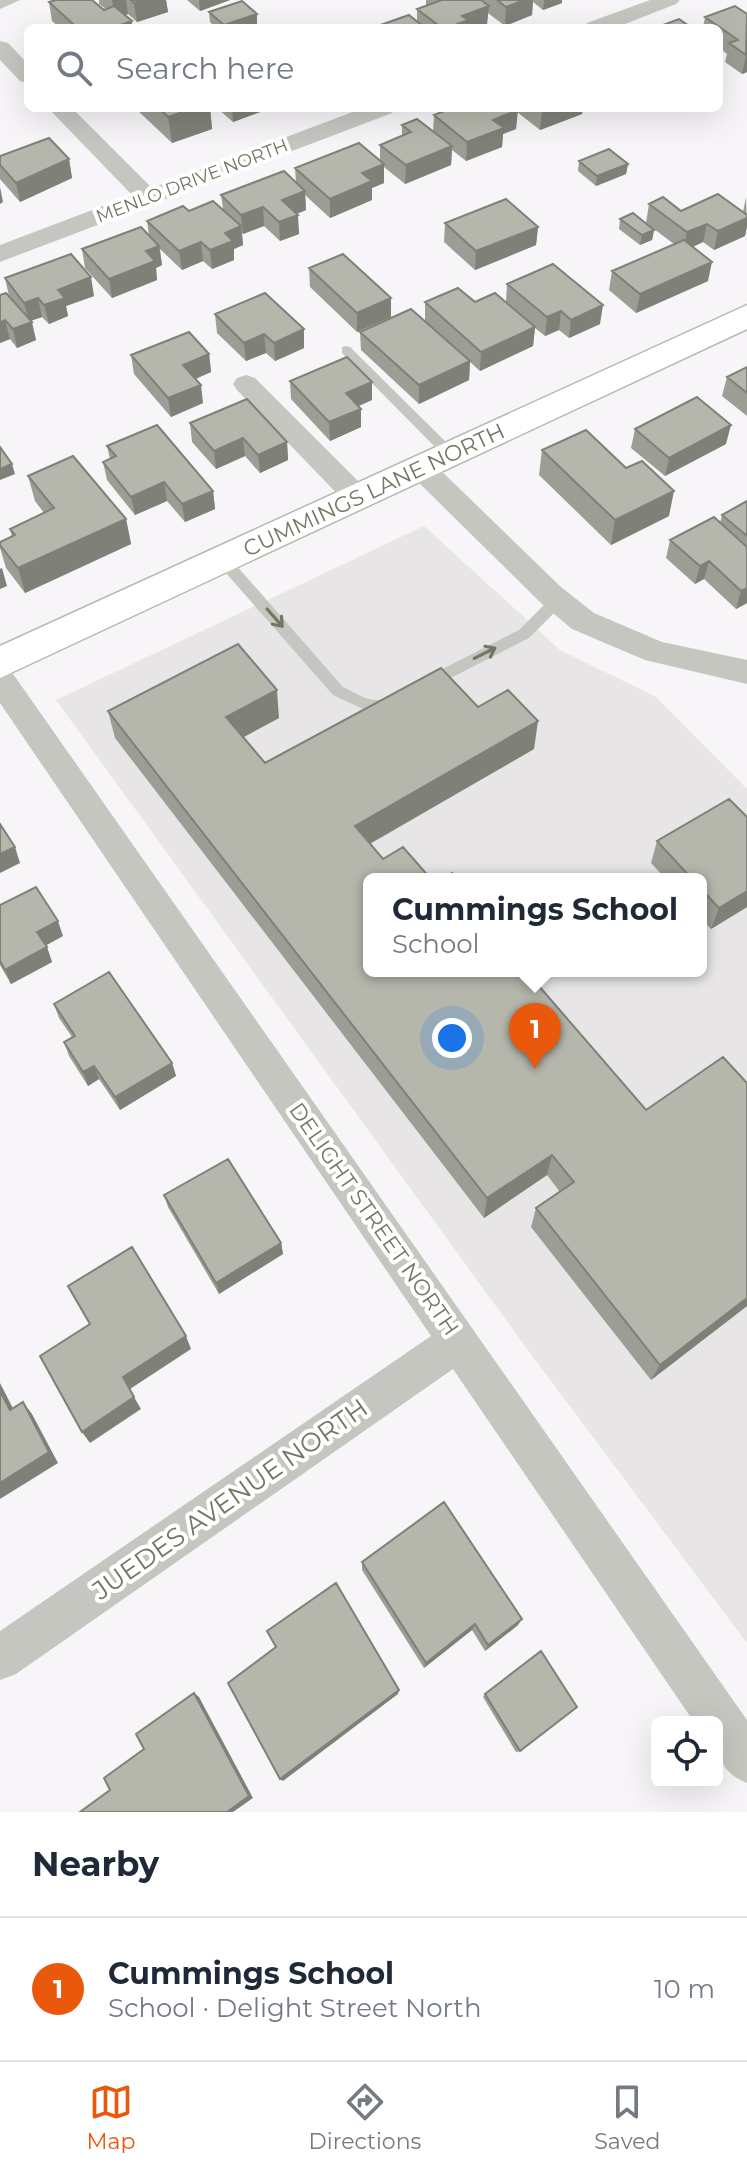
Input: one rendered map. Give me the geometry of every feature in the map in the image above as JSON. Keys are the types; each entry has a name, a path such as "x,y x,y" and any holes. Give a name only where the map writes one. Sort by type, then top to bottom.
{"street":[{"path":"0,3 9,0"},
{"path":"606,24 669,0"},
{"path":"0,48 24,72"},
{"path":"63,112 147,197"},
{"name":"MENLO DRIVE NORTH","path":"0,254 373,112"},
{"name":"CUMMINGS LANE NORTH","path":"0,663 747,316"},
{"path":"246,384 358,498"},
{"path":"436,461 558,600 583,621 626,640 703,665 747,672"},
{"name":"DELIGHT STREET NORTH","path":"0,679 747,1760"},
{"name":"JUEDES AVENUE NORTH","path":"0,1658 459,1341"}],"lane":[{"path":"346,350 436,461"},
{"path":"223,560 338,691 365,704 381,706 524,634 558,600"}],"shaded area":[{"path":"424,526 560,650 656,697 747,789 747,1643 527,1349 56,700"}],"building":[{"path":"92,0 104,10 114,6 132,21 123,24 73,24 49,2"},
{"path":"481,0 489,6 462,16 468,20 458,24 437,24 417,9 439,1"},
{"path":"497,0 524,0 506,7"},
{"path":"242,1 257,14 223,24 209,12"},
{"path":"735,6 747,14 746,55 729,43 738,40 723,30 723,24 715,24 705,17"},
{"path":"409,15 420,24 383,24"},
{"path":"679,19 686,24 666,24"},
{"path":"163,112 182,112 168,117"},
{"path":"442,112 513,112 493,120 504,128 467,142 434,115"},
{"path":"417,119 452,146 406,165 380,145 411,132 402,125"},
{"path":"49,138 69,159 16,183 0,165 0,156"},
{"path":"359,143 384,164 362,173 372,181 330,199 295,168"},
{"path":"609,149 628,164 597,176 579,161"},
{"path":"284,171 305,191 282,200 298,215 279,222 263,207 241,215 221,195"},
{"path":"718,194 747,218 718,231 707,224 687,232 649,204 663,197 681,211"},
{"path":"506,199 538,227 476,251 445,223"},
{"path":"213,201 241,226 225,233 233,241 210,250 201,242 179,251 147,221 183,206 189,211"},
{"path":"633,213 654,230 642,235 620,219"},
{"path":"141,227 159,246 146,251 155,261 109,279 82,249"},
{"path":"684,240 712,262 640,294 612,271"},
{"path":"71,254 91,277 58,290 65,298 44,305 38,298 24,303 5,278"},
{"path":"343,254 391,298 357,313 309,268"},
{"path":"553,264 603,305 571,320 561,311 547,317 507,284"},
{"path":"458,288 475,302 495,293 535,327 481,352 425,302"},
{"path":"6,293 32,322 13,329 5,320 0,323 0,295"},
{"path":"265,293 304,329 274,343 264,334 244,343 215,314"},
{"path":"411,309 470,361 419,385 360,332"},
{"path":"189,332 209,354 183,365 201,385 168,398 131,355"},
{"path":"347,357 372,382 346,393 361,409 329,422 290,381"},
{"path":"747,367 747,393 727,377"},
{"path":"697,397 731,425 669,458 635,429"},
{"path":"247,399 287,442 258,455 243,438 214,451 190,423"},
{"path":"157,425 213,491 182,504 164,482 131,497 103,462 116,456 107,446"},
{"path":"586,430 626,468 642,461 674,491 615,520 542,450"},
{"path":"0,447 12,464 0,469"},
{"path":"73,456 126,519 18,568 0,542 15,535 10,529 54,508 28,476"},
{"path":"747,501 747,536 722,515"},
{"path":"714,517 747,547 747,588 741,591 709,561 700,566 670,540"},
{"path":"238,644 277,690 226,717 265,763 441,668 478,707 508,690 538,721 355,826 383,859 403,847 426,873 363,873 363,977 531,977 646,1110 723,1057 747,1083 747,1298 660,1365 536,1208 574,1182 552,1155 487,1198 108,711"},
{"path":"729,799 747,817 747,891 719,908 707,895 707,873 686,873 657,841"},
{"path":"0,824 15,847 0,854"},
{"path":"36,887 58,921 37,932 47,947 5,970 0,961 0,905"},
{"path":"109,972 172,1063 115,1097 94,1066 83,1072 64,1042 75,1036 54,1004"},
{"path":"228,1159 281,1243 216,1283 164,1195"},
{"path":"132,1247 186,1336 123,1377 134,1397 82,1432 40,1356 90,1324 68,1286"},
{"path":"0,1391 10,1410 23,1402 49,1452 0,1483"},
{"path":"444,1502 522,1619 488,1645 475,1624 426,1663 362,1562"},
{"path":"336,1583 399,1690 280,1779 228,1683 276,1647 267,1631"},
{"path":"541,1651 577,1707 520,1751 485,1694"},
{"path":"194,1693 249,1796 227,1812 80,1812 110,1790 104,1778 144,1749 136,1734"}],"place":[{"name":"Cummings School","path":"535,1069"}]}
